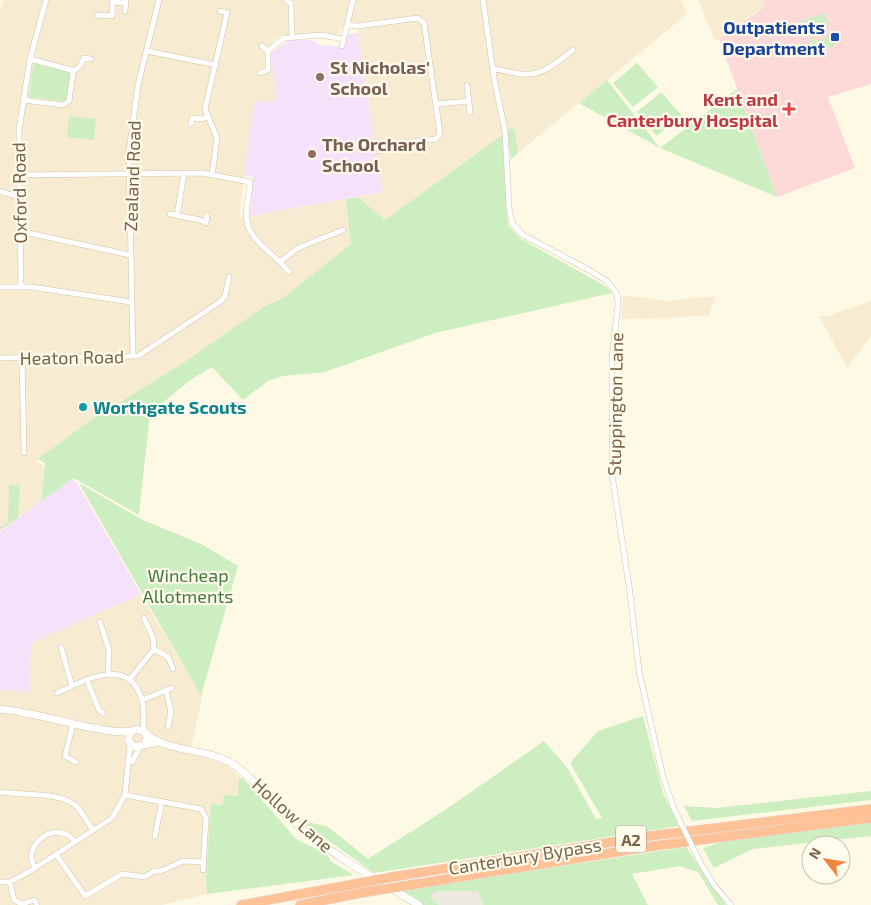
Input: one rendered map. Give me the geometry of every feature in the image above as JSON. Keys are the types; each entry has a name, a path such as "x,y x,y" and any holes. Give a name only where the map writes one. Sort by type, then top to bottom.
{"highway":[{"name":"Canterbury Bypass","path":"241,905 392,877 650,836 871,808"},
{"name":"Canterbury Bypass","path":"300,905 366,892 654,846 871,818"}],"street":[{"name":"Oxford Road","path":"21,287 17,147 30,59 46,0"},
{"name":"Zealand Road","path":"133,356 129,174 134,104 159,0"},
{"path":"286,0 291,4 292,37"},
{"path":"342,46 353,0"},
{"name":"Stuppington Lane","path":"483,0 506,135 510,217 516,229 523,235 589,270 608,282 617,294 618,304 612,359 612,475 627,566 639,671 663,777 674,809 700,862 714,885 731,905"},
{"path":"97,15 112,16 112,1 126,2 125,11"},
{"path":"212,175 217,138 205,109 227,12 220,11"},
{"path":"347,24 358,26 414,18 424,23 440,130 436,139 378,146"},
{"path":"268,51 284,38 321,35 344,38"},
{"path":"260,73 268,70 270,67 268,51 262,46"},
{"path":"494,69 532,74 544,70 570,56 573,50"},
{"path":"147,51 216,65"},
{"path":"23,100 63,105 68,103 72,72 80,66 84,58 91,59"},
{"path":"30,59 68,69 72,72"},
{"path":"467,85 470,112"},
{"path":"436,104 469,101"},
{"path":"192,124 192,118 203,119 207,116"},
{"path":"177,216 184,173"},
{"path":"18,175 184,173 212,175 250,182 247,222 259,245 281,261 289,272"},
{"path":"0,191 18,197"},
{"path":"170,214 206,223 207,215"},
{"path":"19,230 130,255"},
{"path":"322,230 325,236"},
{"path":"281,261 298,248 343,230"},
{"name":"Heaton Road","path":"0,358 133,356 143,354 221,301 225,296 229,277"},
{"path":"0,287 21,287 131,302"},
{"path":"22,358 24,453"},
{"path":"129,680 154,649 153,638 144,618"},
{"path":"100,622 109,650 108,673"},
{"path":"61,647 72,686"},
{"path":"154,649 168,657 173,669"},
{"path":"58,693 108,673 129,680 142,700 144,732 147,739 129,770"},
{"path":"87,680 99,710 103,713"},
{"path":"142,700 172,688"},
{"path":"166,690 171,712 168,727"},
{"path":"0,882 10,882 35,868 112,818 124,795 129,770 129,743 132,731 143,708"},
{"name":"Hollow Lane","path":"0,709 21,711 114,732 144,732 160,742 203,752 233,764 317,841 366,874 419,905"},
{"path":"73,724 65,756 76,762"},
{"name":"Hollow Lane","path":"114,732 129,743 142,746 160,742"},
{"path":"0,792 55,797 69,801 77,807 93,830"},
{"path":"124,795 196,807 202,811 206,818 203,870"},
{"path":"156,836 162,801"},
{"path":"35,868 30,857 32,850 45,836 65,832 75,842"},
{"path":"56,854 85,896 122,874 145,877 154,871 161,871 184,861 204,862"},
{"path":"10,882 14,900"},
{"path":"8,905 14,900"},
{"path":"14,900 22,904 34,900 37,905"}],"shaded area":[{"path":"4,0 681,0 687,14 518,153 515,130 511,128 385,220 358,197 382,192 356,22 346,21 339,34 282,35 273,41 269,48 277,101 254,103 239,218 346,199 351,244 283,298 265,306 183,363 88,422 36,461 44,466 41,501 0,531 0,11"},
{"path":"698,0 762,0 764,6 715,41"},
{"name":"Kent and Canterbury Hospital","path":"762,0 871,0 871,84 828,97 855,168 777,197 719,39 764,7"},
{"path":"358,33 382,192 250,216 253,177 244,175 254,102 277,101 271,53 290,40 311,40 320,45 345,47 348,34"},
{"path":"623,295 666,301 715,296 709,316 621,319"},
{"path":"871,301 871,336 847,368 819,316 827,316"},
{"path":"72,478 78,485 141,594 31,643 29,692 0,690 0,532"},
{"path":"141,594 202,698 190,753 227,765 239,777 239,796 223,805 211,804 206,877 207,894 162,905 0,905 0,690 29,692 31,643"},
{"path":"436,891 478,891 483,905 439,905 430,895"}],"green space":[{"path":"825,13 829,26 821,24 808,28 813,31 809,32 802,27 800,21"},
{"path":"831,31 836,45 811,53 809,39 815,37 813,42 826,38"},
{"path":"36,62 40,63 40,66 68,71 71,74 67,100 62,103 61,101 34,97 30,99 33,66"},
{"path":"637,63 658,87 633,107 613,83"},
{"path":"607,80 660,148 579,103"},
{"path":"737,89 777,197 660,148"},
{"path":"661,92 682,116 657,136 637,112"},
{"path":"69,116 96,119 94,140 67,137"},
{"path":"511,128 515,130 518,153 511,159 507,131"},
{"path":"502,135 508,225 521,239 607,287 612,293 435,333 325,372 283,376 268,381 243,400 212,367 193,378 150,413 139,515 74,478 41,501 45,463 38,459 88,422 183,363 265,306 283,298 351,244 346,199 358,197 385,220"},
{"name":"Wincheap Allotments","path":"79,483 143,520 203,545 238,566 201,696"},
{"path":"9,485 20,485 18,518 0,530 0,527 8,523"},
{"path":"643,716 663,793 679,826 374,873 301,821 327,826 368,859 445,810 544,741 567,767 596,819 602,818 570,763 598,731"},
{"path":"239,777 243,778 296,839 326,854 332,862 354,875 207,894 206,877 211,804 223,805 224,795 238,796"},
{"path":"871,791 871,800 692,821 684,806 716,808"},
{"path":"871,822 871,836 851,838 851,835 801,835 801,844 753,849 714,868 703,848 725,841"},
{"path":"686,847 726,905 718,905 698,872 679,866 632,874 648,905 483,905 478,891 436,891 430,896 439,905 421,905 398,891"}],"place":[{"name":"Outpatients Department","path":"835,37"},
{"name":"St Nicholas' School","path":"320,77"},
{"name":"Kent and Canterbury Hospital","path":"789,109"},
{"name":"The Orchard School","path":"312,154"},
{"name":"Worthgate Scouts","path":"83,407"}]}
